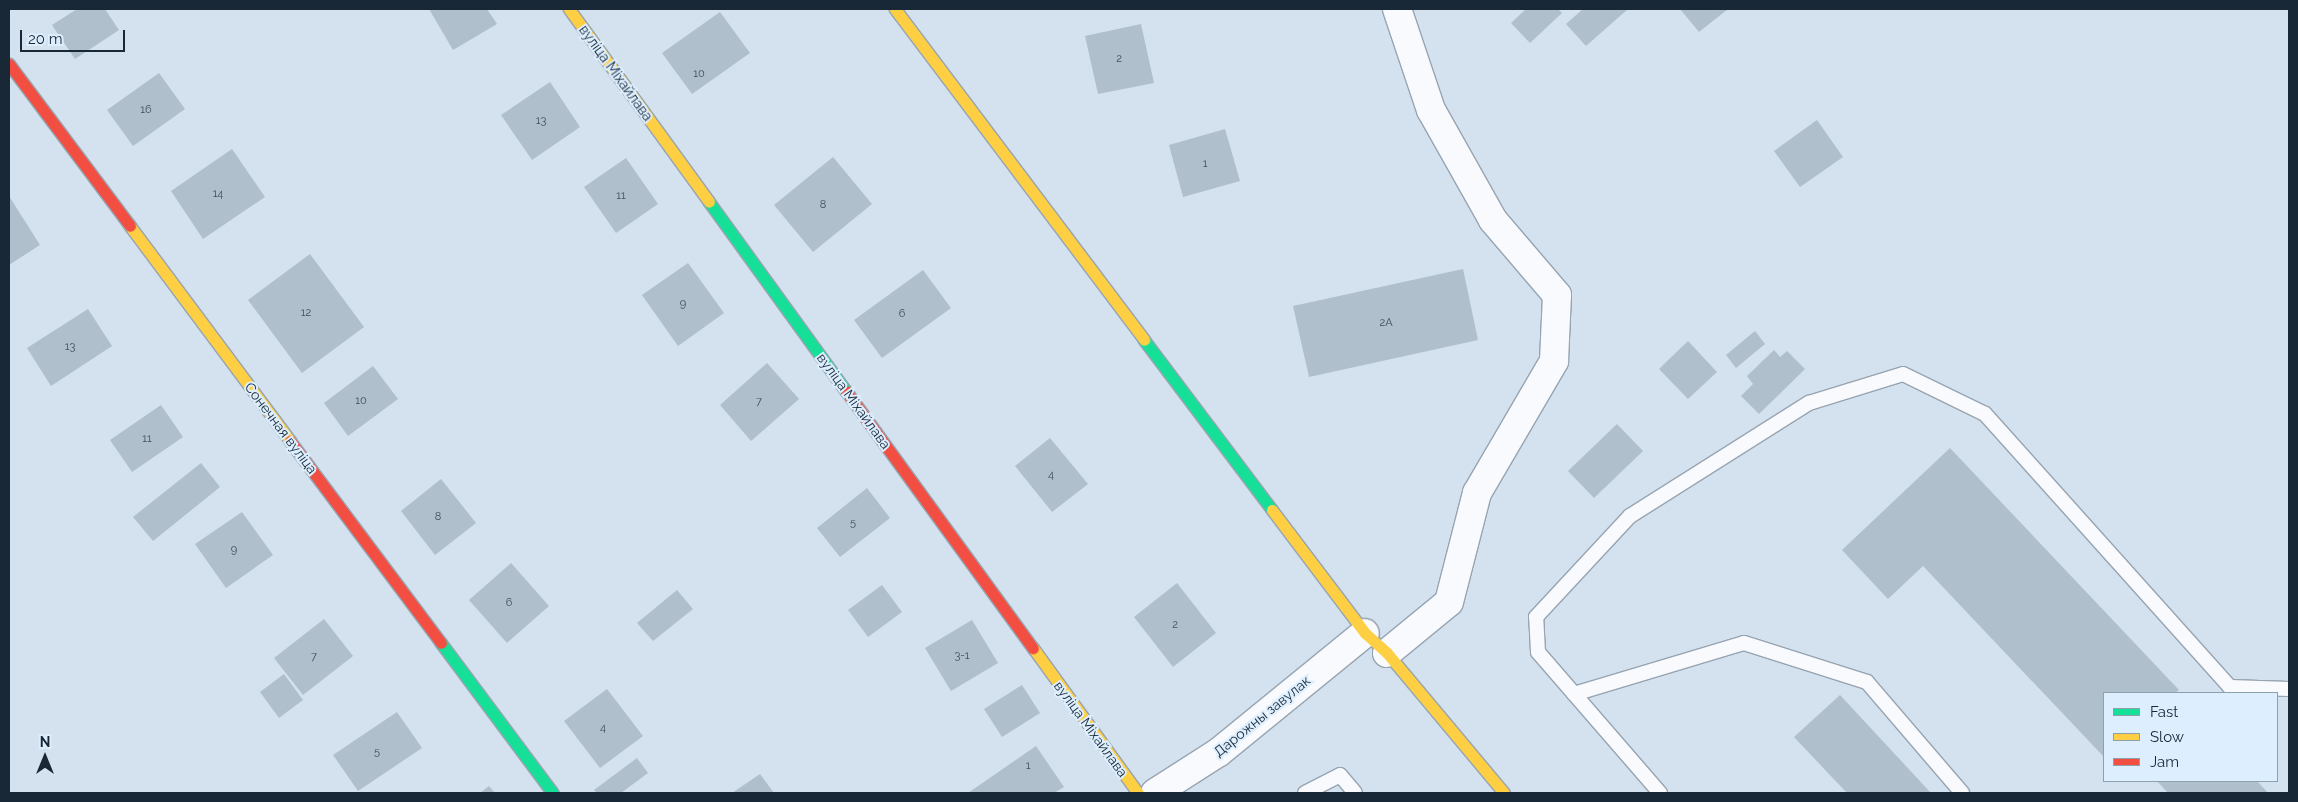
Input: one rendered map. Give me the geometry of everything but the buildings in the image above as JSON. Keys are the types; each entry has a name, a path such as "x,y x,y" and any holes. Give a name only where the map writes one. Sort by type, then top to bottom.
{"street":[{"name":"вуліца Міхайлава","path":"569,9 1138,793"},
{"path":"895,9 1365,633 1388,653 1504,793"},
{"path":"1388,653 1449,602 1477,493 1554,361 1557,295 1493,220 1431,110 1397,9"},
{"name":"Сонечная вуліца","path":"9,64 553,793"},
{"name":"Дарожны завулак","path":"1155,793 1219,752 1365,633"}],"lane":[{"path":"1660,793 1538,652 1536,617 1630,516 1809,403 1904,374 1984,414 2230,687 2289,689"},
{"path":"1574,694 1744,643 1866,682 1962,793"},
{"path":"1305,793 1340,774 1355,793"}],"traffic: fast":[{"path":"709,202 846,391"},
{"path":"1144,340 1272,510"},
{"path":"441,643 553,793"}],"traffic: slow":[{"path":"569,9 709,202"},
{"path":"895,9 1144,340"},
{"path":"130,226 290,441"},
{"path":"1272,510 1365,633 1387,653 1504,793"},
{"path":"1033,648 1138,793"}],"traffic: jam":[{"path":"9,64 130,226"},
{"path":"846,391 1033,648"},
{"path":"290,441 441,643"}]}
